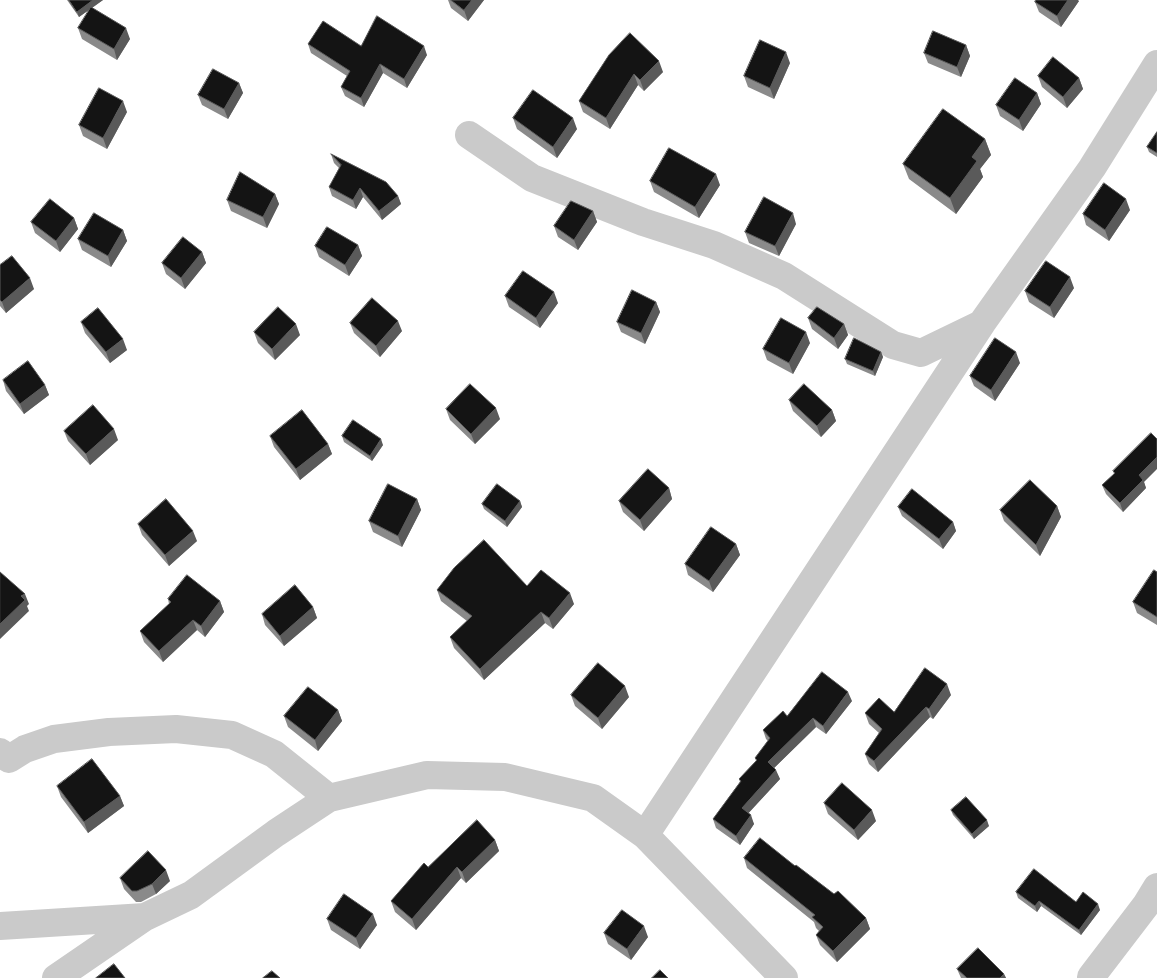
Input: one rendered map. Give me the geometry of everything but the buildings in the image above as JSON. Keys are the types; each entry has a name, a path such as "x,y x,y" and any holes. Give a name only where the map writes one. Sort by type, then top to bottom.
{"street":[{"path":"644,835 982,323 1092,168 1157,64"},
{"path":"469,136 532,178 643,222 714,245 784,276 893,345 922,353 982,323"},
{"path":"0,752 9,759 25,749 54,739 109,732 176,729 232,735 274,754 329,798"},
{"path":"56,978 145,917 191,896 276,833 329,798 426,775 505,777 593,798 644,835 784,978"},
{"path":"1091,977 1146,905 1157,887"},
{"path":"0,926 145,917"}]}
